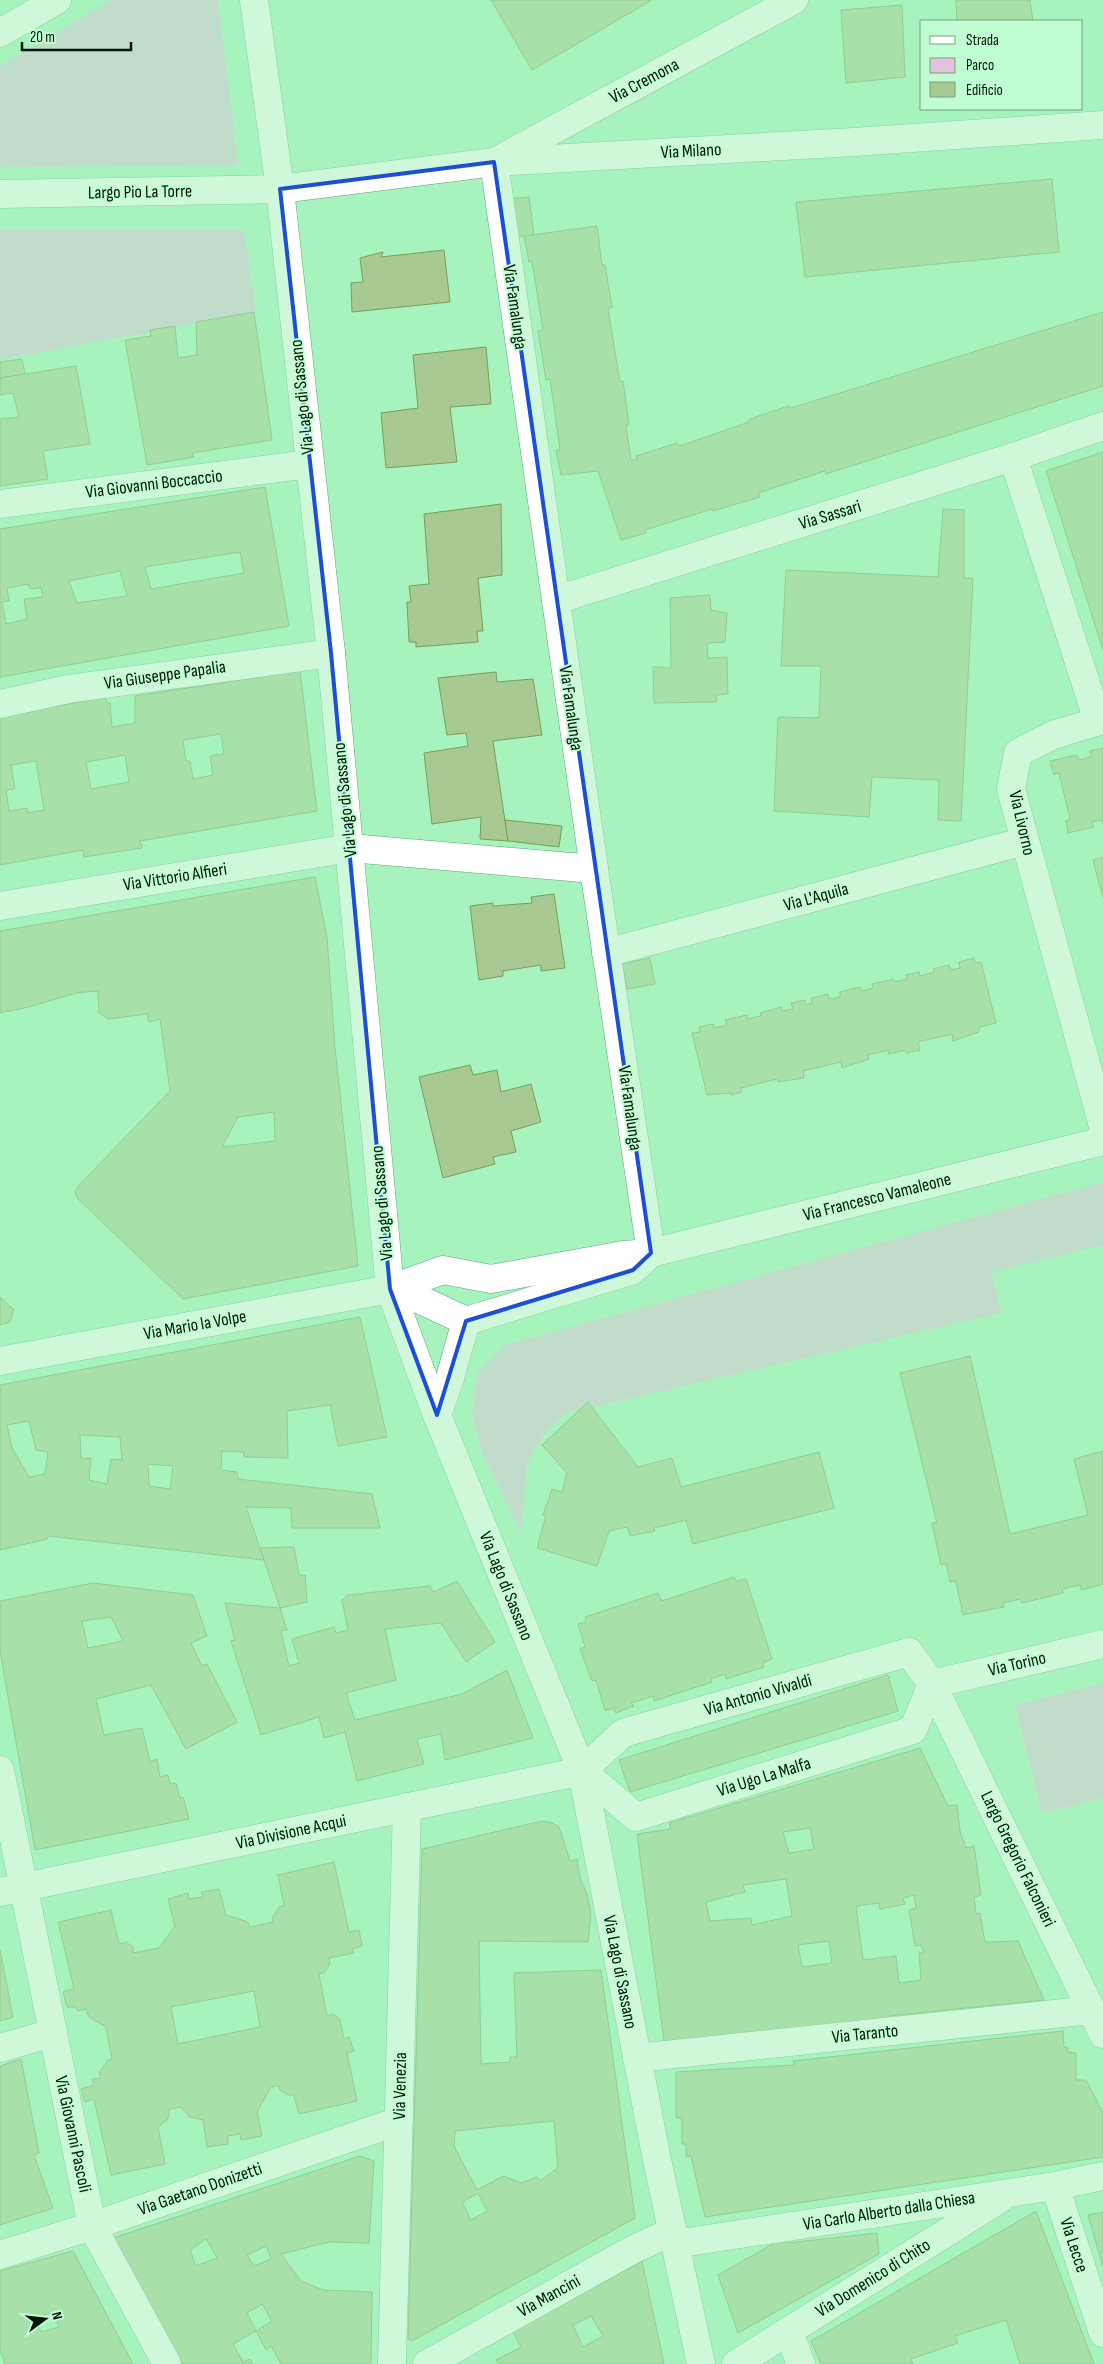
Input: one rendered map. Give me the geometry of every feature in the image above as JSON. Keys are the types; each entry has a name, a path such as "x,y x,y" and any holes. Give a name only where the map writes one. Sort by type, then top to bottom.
{"street":[{"path":"0,33 57,0"},
{"name":"Via Lago di Sassano","path":"254,0 280,189 331,653 390,1290 436,1415 582,1770 637,2058 701,2364"},
{"name":"Via Cremona","path":"494,162 794,0"},
{"name":"Via Milano","path":"280,189 494,162 854,142 1103,125"},
{"name":"Via Famalunga","path":"494,162 594,869 651,1253"},
{"name":"Largo Pio La Torre","path":"0,194 280,189"},
{"name":"Via Sassari","path":"556,600 1013,457 1103,426"},
{"name":"Via Livorno","path":"1013,457 1101,720 1054,735 1018,753 1011,789 1103,1126"},
{"name":"Via Giovanni Boccaccio","path":"0,504 309,464"},
{"name":"Via Giuseppe Papalia","path":"0,704 68,689 331,653"},
{"name":"Via L'Aquila","path":"606,952 1025,841"},
{"name":"Via Vittorio Alfieri","path":"0,906 350,848 594,869"},
{"name":"Via Francesco Vamaleone","path":"390,1290 443,1270 492,1279 623,1255 651,1253 1103,1141"},
{"path":"390,1290 421,1300 466,1321 633,1270 651,1253"},
{"name":"Via Mario la Volpe","path":"0,1361 390,1290"},
{"path":"436,1415 450,1378 466,1321"},
{"name":"Via Torino","path":"932,1684 1103,1644"},
{"name":"Via Antonio Vivaldi","path":"582,1770 623,1734 909,1652 932,1684"},
{"name":"Via Ugo La Malfa","path":"582,1770 636,1817 913,1730 932,1684"},
{"name":"Largo Gregorio Falconieri","path":"932,1684 1098,2022"},
{"name":"Via Giovanni Pascoli","path":"0,1770 11,1890 52,2033 92,2226 166,2364"},
{"name":"Via Divisione Acqui","path":"11,1890 582,1770"},
{"name":"Via Venezia","path":"392,2364 407,1808"},
{"name":"Via Taranto","path":"637,2058 1098,2022"},
{"path":"0,2048 52,2033"},
{"name":"Via Gaetano Donizetti","path":"0,2255 92,2226 399,2121"},
{"name":"Via Carlo Alberto dalla Chiesa","path":"674,2238 1055,2186 1103,2176"},
{"name":"Via Lecce","path":"1055,2186 1103,2333"},
{"name":"Via Domenico di Chito","path":"736,2364 1011,2192"},
{"name":"Via Mancini","path":"427,2364 632,2250 674,2238"},
{"path":"788,2331 801,2364"}],"highlighted area":[{"path":"494,162 651,1253 633,1270 466,1321 437,1415 390,1289 331,653 280,189"}],"green space":[{"path":"111,0 218,0 238,165 0,167 0,66"},
{"path":"0,230 244,230 256,312 0,360"},
{"path":"1103,1182 1103,1245 992,1272 1001,1313 566,1413 543,1435 527,1465 521,1533 482,1453 472,1413 478,1372 505,1345"},
{"path":"1103,1683 1103,1798 1042,1813 1015,1705"}],"building":[{"path":"491,0 652,0 532,70"},
{"path":"956,0 1030,0 1033,20 957,20"},
{"path":"902,5 905,77 846,83 841,10"},
{"path":"1052,179 1059,252 805,277 796,202"},
{"path":"529,197 534,235 514,237 509,199"},
{"path":"597,226 602,265 605,265 612,307 608,309 620,382 623,381 629,424 626,426 631,460 637,460 636,456 677,443 680,446 788,406 791,408 1103,312 1103,386 826,474 825,471 758,493 760,497 713,511 712,509 645,530 646,533 621,540 598,471 561,475 556,450 560,449 550,379 546,380 538,331 543,330 532,261 529,262 524,236"},
{"path":"444,250 450,302 352,312 351,283 363,282 360,258 383,252 381,257"},
{"path":"254,312 272,440 192,453 194,457 147,465 125,340 151,336 150,330 175,326 178,358 197,355 196,322"},
{"path":"486,347 491,404 450,407 457,462 386,468 381,413 418,408 413,355"},
{"path":"22,359 25,374 0,378 0,362"},
{"path":"76,366 90,444 43,451 48,479 0,486 0,419 19,417 13,393 0,395 0,378"},
{"path":"1103,452 1103,650 1046,471"},
{"path":"265,487 289,626 0,677 0,529","holes":["240,552 244,573 151,589 145,567","120,571 127,596 77,603 69,581","28,584 30,589 41,588 43,597 24,599 27,619 6,624 2,602 9,601 7,588"]},
{"path":"501,504 502,575 478,578 483,631 477,631 478,642 416,647 416,642 409,642 407,602 411,602 409,586 429,584 424,514"},
{"path":"943,509 964,510 964,578 973,578 961,821 938,820 939,780 872,777 869,817 774,811 778,717 819,718 821,666 781,666 786,570 938,577"},
{"path":"710,595 711,610 727,613 725,642 707,643 708,658 727,657 728,694 716,695 717,702 654,703 653,667 671,668 670,598"},
{"path":"300,671 317,811 140,841 142,848 84,857 83,850 0,865 0,717 105,697 107,703 110,703 112,727 135,723 135,696","holes":["221,734 224,754 210,756 213,775 193,779 190,761 186,761 183,740","125,755 129,782 91,789 86,762","36,761 44,810 28,813 27,808 9,811 6,790 15,789 11,765"]},
{"path":"496,672 497,682 533,679 542,735 493,741 508,841 480,839 481,817 432,824 424,753 468,746 466,733 447,735 438,678"},
{"path":"1103,748 1103,824 1101,820 1092,822 1094,827 1068,833 1066,821 1070,819 1059,773 1054,775 1050,761 1077,755 1079,760 1091,757 1090,751"},
{"path":"505,820 562,826 559,847 508,841"},
{"path":"1103,857 1103,898 1093,860"},
{"path":"315,877 327,938 335,1047 358,1266 183,1299 77,1198 75,1192 79,1185 170,1091 160,1019 149,1022 147,1014 108,1019 99,1013 98,991 76,993 29,1007 0,1013 0,931","holes":["274,1112 275,1141 222,1147 238,1117"]},
{"path":"554,894 565,968 541,971 541,965 503,971 503,976 479,980 470,906 493,903 493,906 532,903 531,897"},
{"path":"650,958 655,984 627,989 622,964"},
{"path":"974,958 975,963 981,962 996,1023 979,1027 979,1032 953,1041 952,1034 918,1042 920,1050 906,1053 905,1050 889,1054 888,1050 868,1055 869,1059 842,1068 841,1062 803,1071 804,1078 778,1082 777,1079 741,1088 742,1092 731,1095 731,1093 707,1095 692,1033 700,1032 699,1027 713,1024 714,1028 727,1025 725,1020 747,1015 747,1019 761,1016 760,1013 781,1007 782,1011 793,1009 791,1003 805,1000 806,1005 812,1003 811,998 828,994 829,999 840,997 840,992 860,987 861,991 873,988 872,984 894,979 895,982 907,979 906,975 919,972 920,976 934,972 933,969 949,965 950,970 960,968 959,962"},
{"path":"470,1065 473,1075 497,1070 501,1092 531,1084 541,1122 511,1131 516,1152 493,1157 495,1164 443,1178 419,1077"},
{"path":"0,1297 14,1310 10,1322 0,1325"},
{"path":"360,1317 387,1437 338,1446 330,1405 287,1411 288,1458 244,1457 244,1452 222,1451 221,1470 237,1472 238,1479 372,1494 380,1528 292,1528 291,1508 246,1507 264,1560 48,1536 47,1539 0,1550 0,1385","holes":["29,1421 36,1450 48,1452 45,1474 29,1477 12,1448 7,1425","80,1435 120,1437 122,1460 111,1459 107,1484 89,1480 91,1458 81,1458","148,1464 173,1466 170,1489 149,1486"]},
{"path":"970,1356 1010,1534 1088,1515 1074,1459 1103,1451 1103,1584 1081,1590 1080,1585 1062,1589 1063,1593 1022,1603 1020,1599 1003,1603 1004,1607 963,1615 956,1581 950,1582 946,1563 941,1565 932,1523 937,1523 900,1373"},
{"path":"588,1402 638,1467 672,1458 681,1487 819,1452 834,1508 693,1544 686,1520 654,1528 655,1531 630,1536 627,1527 609,1531 597,1566 537,1548 546,1515 543,1515 552,1489 562,1492 567,1473 542,1445"},
{"path":"294,1547 299,1575 305,1575 307,1602 280,1608 260,1548"},
{"path":"734,1577 737,1581 746,1579 772,1659 762,1663 764,1667 726,1679 725,1674 711,1679 712,1682 654,1701 653,1696 631,1703 634,1706 616,1713 613,1708 605,1711 596,1680 592,1681 580,1649 585,1647 578,1624 586,1622 585,1617 658,1593 662,1601"},
{"path":"457,1581 495,1642 466,1662 441,1623 385,1629 396,1680 346,1693 355,1720 462,1694 507,1670 533,1738 445,1760 441,1734 417,1739 424,1764 357,1781 345,1732 324,1738 319,1717 261,1735 231,1641 235,1640 225,1603 280,1608 287,1630 281,1631 289,1666 299,1663 292,1639 334,1627 336,1633 348,1630 342,1600 348,1595 430,1586 434,1592"},
{"path":"93,1583 193,1595 207,1636 191,1643 202,1666 207,1664 237,1722 186,1749 151,1685 96,1699 104,1735 142,1728 150,1762 157,1759 160,1777 168,1775 170,1784 176,1783 180,1798 183,1797 189,1819 35,1850 0,1651 0,1601","holes":["111,1617 123,1641 88,1648 82,1621"]},
{"path":"888,1675 898,1711 630,1792 619,1760"},
{"path":"920,1748 948,1806 957,1805 960,1831 966,1848 974,1846 981,1895 974,1897 976,1914 980,1913 985,1942 1018,1941 1044,2000 889,2016 889,2021 664,2041 637,1834 671,1829 669,1823","holes":["810,1828 814,1849 789,1853 783,1832","786,1879 792,1916 752,1925 751,1918 710,1921 706,1902 745,1892 743,1885","914,1895 916,1908 909,1910 915,1946 921,1945 924,1953 919,1953 921,1980 899,1983 896,1956 863,1960 856,1906 879,1903 880,1909 905,1904 903,1898","829,1941 832,1963 802,1967 798,1945"]},
{"path":"542,1821 553,1823 559,1827 570,1861 577,1859 580,1878 587,1894 591,1914 588,1942 479,1941 481,2064 510,2062 510,2057 517,2057 514,1973 601,1970 635,2218 412,2341 408,2339 422,1849","holes":["554,2121 558,2168 540,2181 537,2177 521,2183 503,2176 477,2190 454,2146 455,2131","478,2193 487,2211 471,2220 462,2202"]},
{"path":"334,1862 349,1932 359,1930 362,1946 352,1949 354,1953 329,1958 330,1964 325,1972 319,1974 327,2016 334,2014 340,2020 344,2039 349,2037 354,2051 347,2053 357,2101 299,2114 294,2095 288,2095 280,2090 279,2086 271,2087 257,2112 262,2136 241,2140 240,2134 228,2136 228,2144 207,2147 203,2120 190,2117 181,2107 170,2109 168,2119 158,2127 165,2164 111,2175 94,2099 85,2102 81,2089 94,2085 92,2079 101,2078 99,2073 108,2060 112,2059 106,2027 89,2017 86,2009 78,2011 75,2007 67,2007 63,1992 74,1988 58,1922 111,1910 119,1944 126,1942 133,1947 133,1953 159,1948 175,1926 168,1899 188,1893 189,1899 203,1897 201,1892 219,1889 226,1915 248,1922 250,1927 273,1922 272,1918 279,1907 284,1905 278,1875","holes":["254,1991 260,2027 178,2044 171,2007"]},
{"path":"0,1950 13,2017 0,2021"},
{"path":"1063,2031 1064,2047 1067,2047 1068,2052 1076,2053 1076,2080 1086,2080 1103,2113 1103,2157 705,2217 691,2156 686,2157 686,2144 682,2144 682,2118 676,2118 676,2072 794,2065 793,2061"},
{"path":"21,2059 39,2153 34,2155 53,2208 0,2225 0,2066"},
{"path":"360,2156 374,2161 369,2243 329,2242 281,2254 301,2281 323,2290 372,2292 371,2364 281,2364 271,2346 266,2350 256,2331 233,2344 243,2362 250,2359 253,2364 182,2364 113,2238","holes":["206,2239 217,2258 196,2266 190,2250","266,2246 271,2259 254,2266 247,2255","262,2304 272,2321 256,2331 247,2313"]},
{"path":"1036,2211 1094,2364 1020,2364 1006,2320 955,2336 958,2343 911,2359 913,2364 821,2364 811,2341"},
{"path":"1103,2212 1103,2267 1088,2215"},
{"path":"877,2233 879,2254 738,2333 718,2275 783,2238 787,2243"},
{"path":"73,2251 133,2364 5,2364 0,2350 0,2271","holes":["54,2312 59,2327 41,2332 35,2317"]},
{"path":"642,2261 664,2364 498,2364 496,2360 521,2347 513,2332","holes":["591,2316 603,2336 583,2347 573,2325"]}]}
